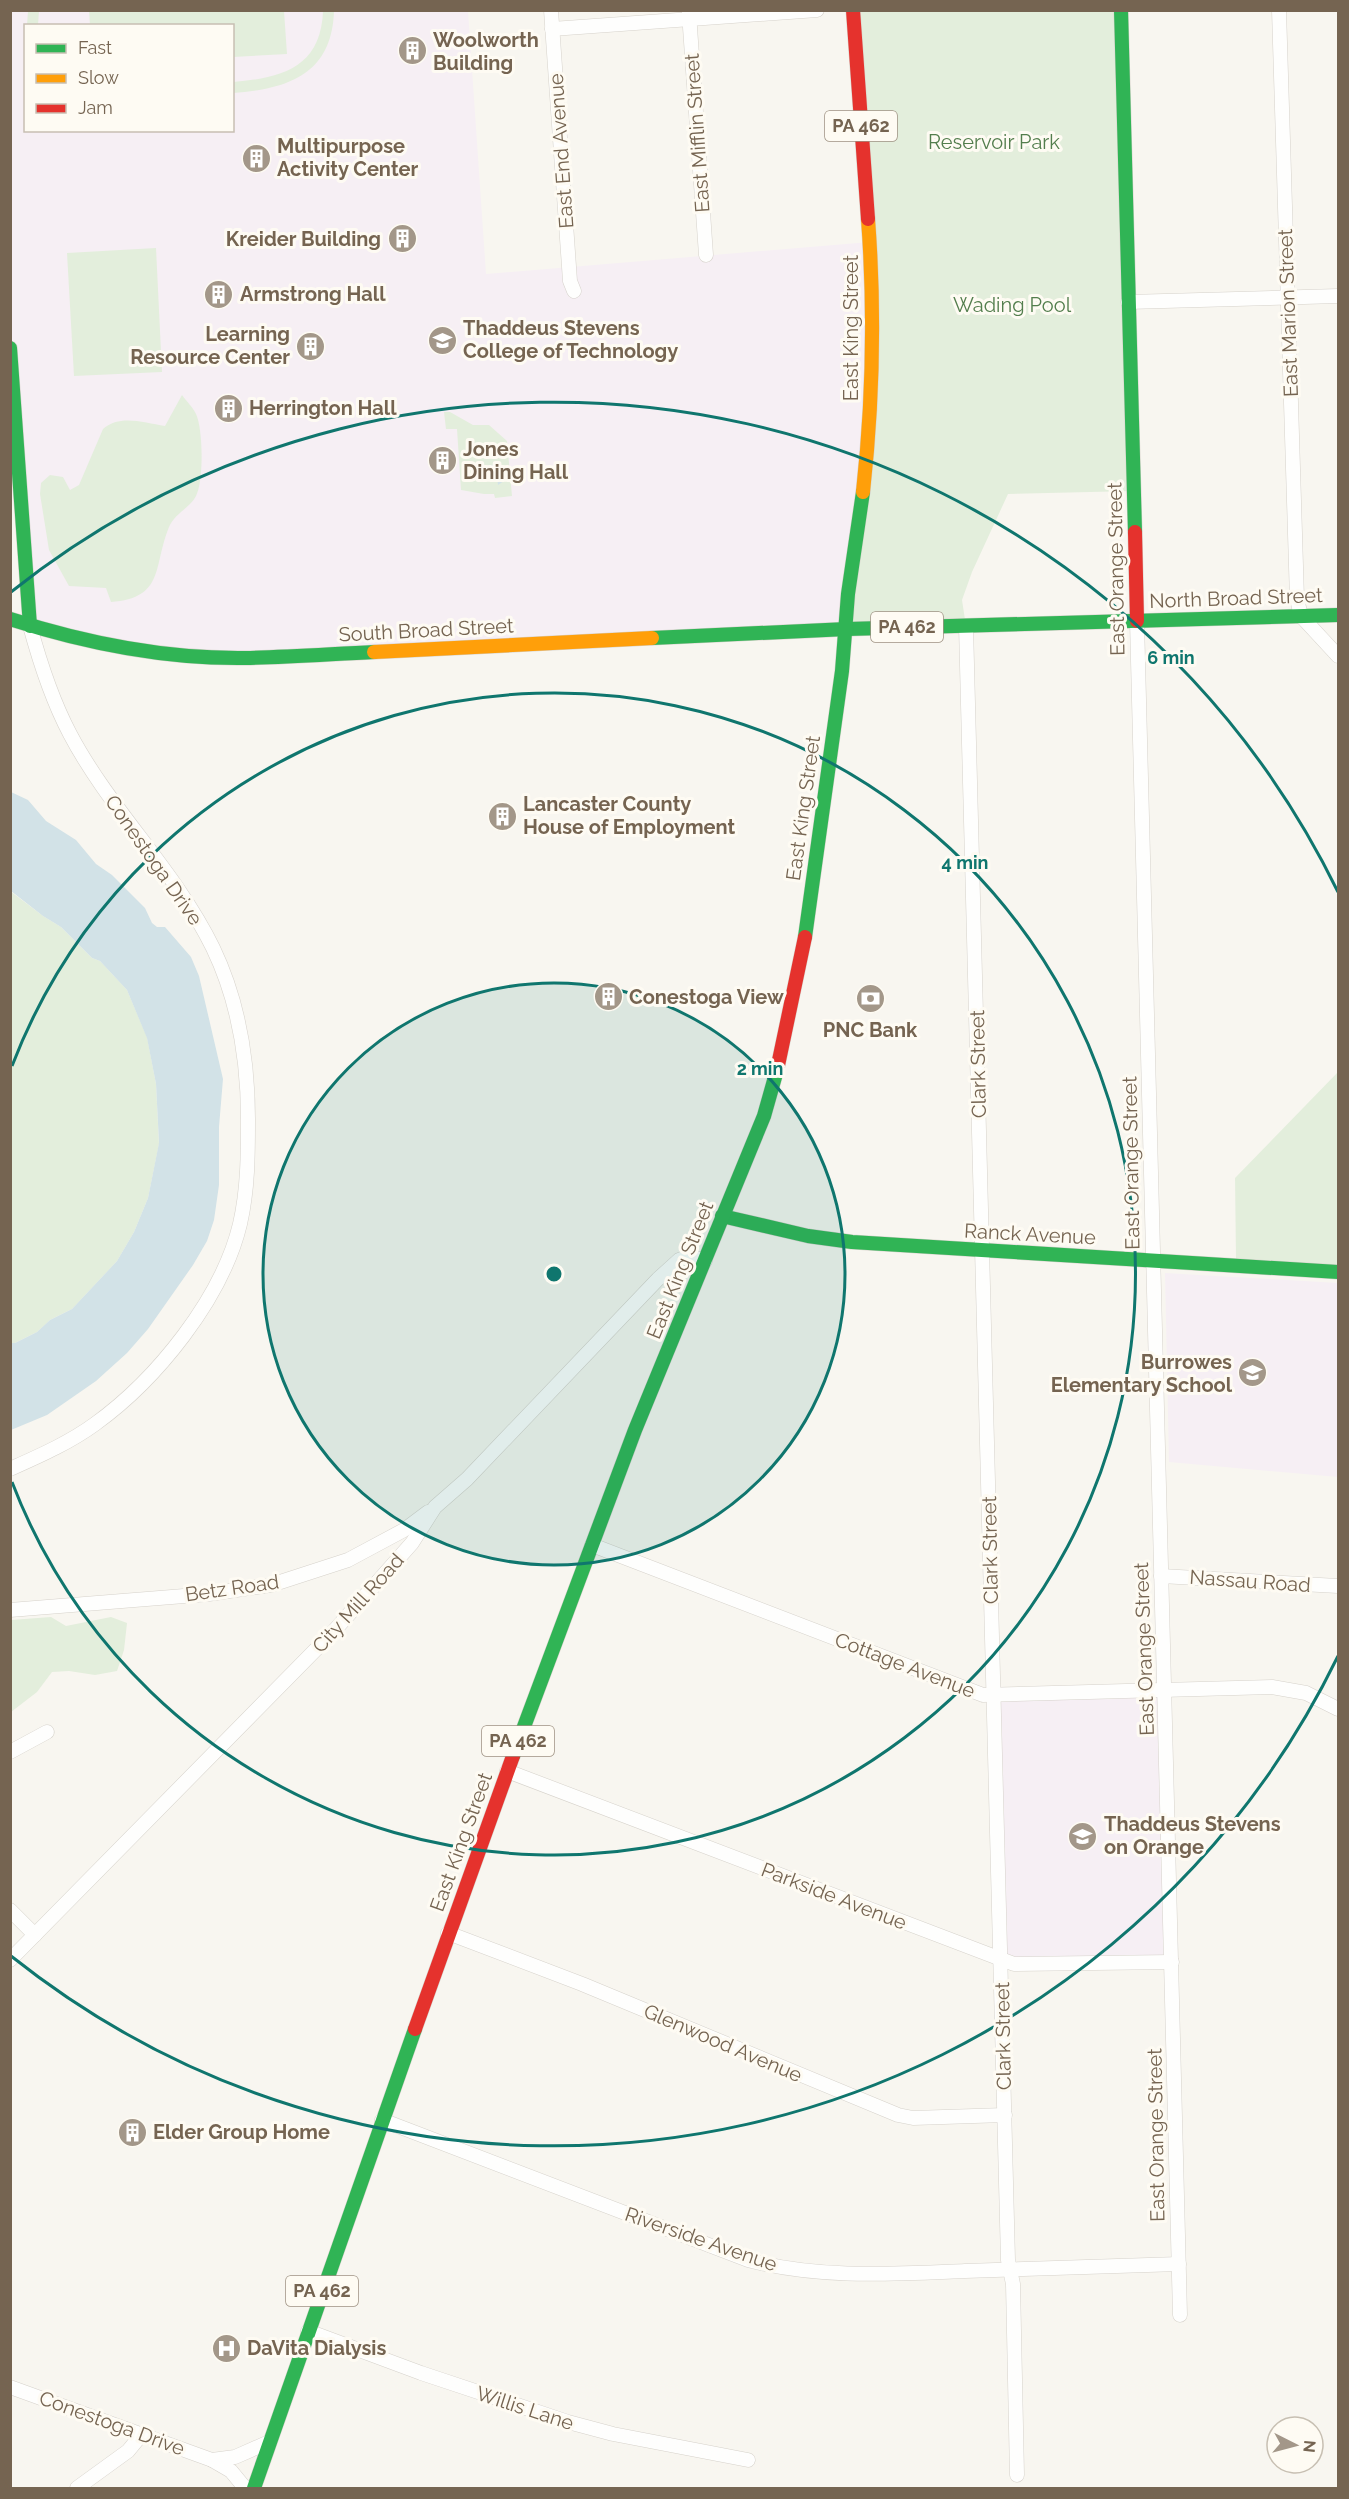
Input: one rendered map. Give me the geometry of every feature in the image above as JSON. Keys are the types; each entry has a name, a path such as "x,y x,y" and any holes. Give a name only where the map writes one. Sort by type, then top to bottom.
{"main road":[{"name":"East King Street","path":"254,2488 507,1771 636,1430 770,1099 806,932 847,629 848,594 868,455 873,332 870,242 853,10"},
{"name":"East Orange Street","path":"1121,10 1137,621"},
{"path":"10,348 30,626"},
{"name":"North Broad Street","path":"847,629 1338,615"},
{"name":"South Broad Street","path":"10,619 64,636 130,648 244,658 847,629"},
{"name":"Ranck Avenue","path":"722,1216 828,1239 1338,1272"}],"street":[{"name":"East End Avenue","path":"551,10 570,281 574,291"},
{"path":"552,29 689,15 818,10"},
{"name":"East Marion Street","path":"1279,10 1296,594 1301,616"},
{"name":"East Mifflin Street","path":"689,15 706,255"},
{"path":"1128,302 1338,296"},
{"path":"1301,616 1338,656"},
{"name":"East Orange Street","path":"1137,621 1180,2315"},
{"name":"Conestoga Drive","path":"10,1469 61,1444 123,1403 175,1345 209,1296 234,1245 246,1189 248,1154 246,1061 237,1013 222,969 187,901 108,794 70,735 49,687 30,626"},
{"name":"Clark Street","path":"966,626 1005,2115 1010,2270 1013,2284 1017,2475"},
{"name":"City Mill Road","path":"10,1959 334,1631 412,1543 435,1507 467,1479 658,1279 679,1260 689,1256 705,1261"},
{"name":"Betz Road","path":"10,1610 209,1594 271,1585 348,1560 404,1530 435,1507"},
{"name":"Cottage Avenue","path":"592,1545 979,1695 1272,1687 1291,1689 1318,1698 1338,1709"},
{"name":"Nassau Road","path":"1161,1576 1338,1586"},
{"path":"10,1752 47,1732"},
{"name":"Parkside Avenue","path":"507,1771 1014,1964 1172,1962"},
{"path":"10,1910 35,1935"},
{"name":"Glenwood Avenue","path":"448,1933 582,1984 898,2115 913,2118 1005,2115"},
{"name":"Riverside Avenue","path":"382,2120 748,2260 773,2267 832,2274 1179,2264"},
{"name":"Willis Lane","path":"308,2331 421,2373 568,2422 613,2434 748,2460"},
{"name":"Conestoga Drive","path":"10,2387 212,2460 231,2471 245,2488"},
{"path":"77,2488 128,2451 142,2434"},
{"path":"212,2460 235,2457 269,2442"}],"shaded area":[{"name":"Thaddeus Stevens College of Technology","path":"10,11 468,11 486,274 870,242 873,287 847,629 244,658 30,626 10,348"},
{"path":"498,463 501,466 499,474 504,481 498,485 497,477 491,476 485,467"},
{"path":"11,792 28,800 46,821 76,840 96,864 112,875 145,908 152,923 157,927 165,927 191,957 199,976 223,1079 219,1127 219,1185 214,1220 207,1241 193,1265 148,1329 127,1353 96,1381 47,1415 11,1430 11,1343 37,1332 50,1320 72,1309 117,1261 134,1232 148,1198 159,1143 156,1084 147,1038 127,990 100,961 92,958 61,927 11,891"},
{"name":"Burrowes Elementary School","path":"1165,1273 1338,1283 1338,1477 1169,1462"},
{"name":"Thaddeus Stevens on Orange","path":"1164,1690 1172,1962 1001,1959 994,1695"}],"green space":[{"path":"28,11 39,11 38,24 27,24"},
{"path":"89,11 284,11 287,54 234,57 234,24 90,24"},
{"path":"323,11 334,11 331,33 325,50 315,64 303,74 271,88 234,93 234,82 267,77 295,66 315,46 321,30"},
{"name":"Reservoir Park","path":"853,11 1121,11 1133,491 1008,494 972,572 962,600 966,626 847,629 871,416"},
{"path":"156,248 162,372 74,376 67,253"},
{"path":"182,395 195,411 200,431 202,455 199,489 193,500 169,527 158,567 149,587 141,594 111,602 106,588 69,586 49,550 40,494 41,483 50,475 63,477 70,490 79,485 103,429 110,424 125,421 165,426"},
{"path":"444,412 450,412 473,425 489,425 507,441 512,496 495,498 494,494 461,490 457,429 446,429"},
{"path":"10,891 61,927 92,958 100,961 127,990 147,1037 156,1084 159,1144 148,1198 134,1232 117,1261 72,1309 50,1320 37,1332 15,1343 10,1343"},
{"path":"1338,1072 1338,1265 1236,1259 1235,1178"},
{"path":"51,1617 66,1626 111,1617 127,1623 124,1650 117,1671 95,1675 69,1671 52,1672 37,1692 11,1712 11,1620"}],"traffic: fast":[{"path":"1121,10 1135,532"},
{"path":"10,348 30,626"},
{"path":"805,937 842,671 848,594 863,492"},
{"path":"847,629 1338,615"},
{"path":"10,619 96,642 186,656 245,658 374,652"},
{"path":"652,638 847,629"},
{"path":"513,1756 635,1430 764,1116 777,1070"},
{"path":"722,1216 808,1236 852,1242 1338,1272"},
{"path":"254,2488 415,2029"}],"traffic: slow":[{"path":"863,492 872,356 872,288 868,219"},
{"path":"374,652 652,638"}],"traffic: jam":[{"path":"853,10 868,219"},
{"path":"1135,532 1137,621"},
{"path":"777,1070 805,937"},
{"path":"415,2029 513,1756"}],"place":[{"name":"Woolworth Building","path":"412,51"},
{"name":"Multipurpose Activity Center","path":"256,158"},
{"name":"Kreider Building","path":"402,239"},
{"name":"Armstrong Hall","path":"219,294"},
{"name":"Thaddeus Stevens College of Technology","path":"442,340"},
{"name":"Learning Resource Center","path":"311,346"},
{"name":"Herrington Hall","path":"228,408"},
{"name":"Jones Dining Hall","path":"442,461"},
{"name":"Lancaster County House of Employment","path":"502,816"},
{"name":"Conestoga View","path":"608,997"},
{"name":"PNC Bank","path":"870,999"},
{"name":"Burrowes Elementary School","path":"1253,1373"},
{"name":"Thaddeus Stevens on Orange","path":"1083,1836"},
{"name":"Elder Group Home","path":"132,2132"},
{"name":"DaVita Dialysis","path":"226,2348"}],"park label":[{"name":"Wading Pool","path":"1012,305"}]}
